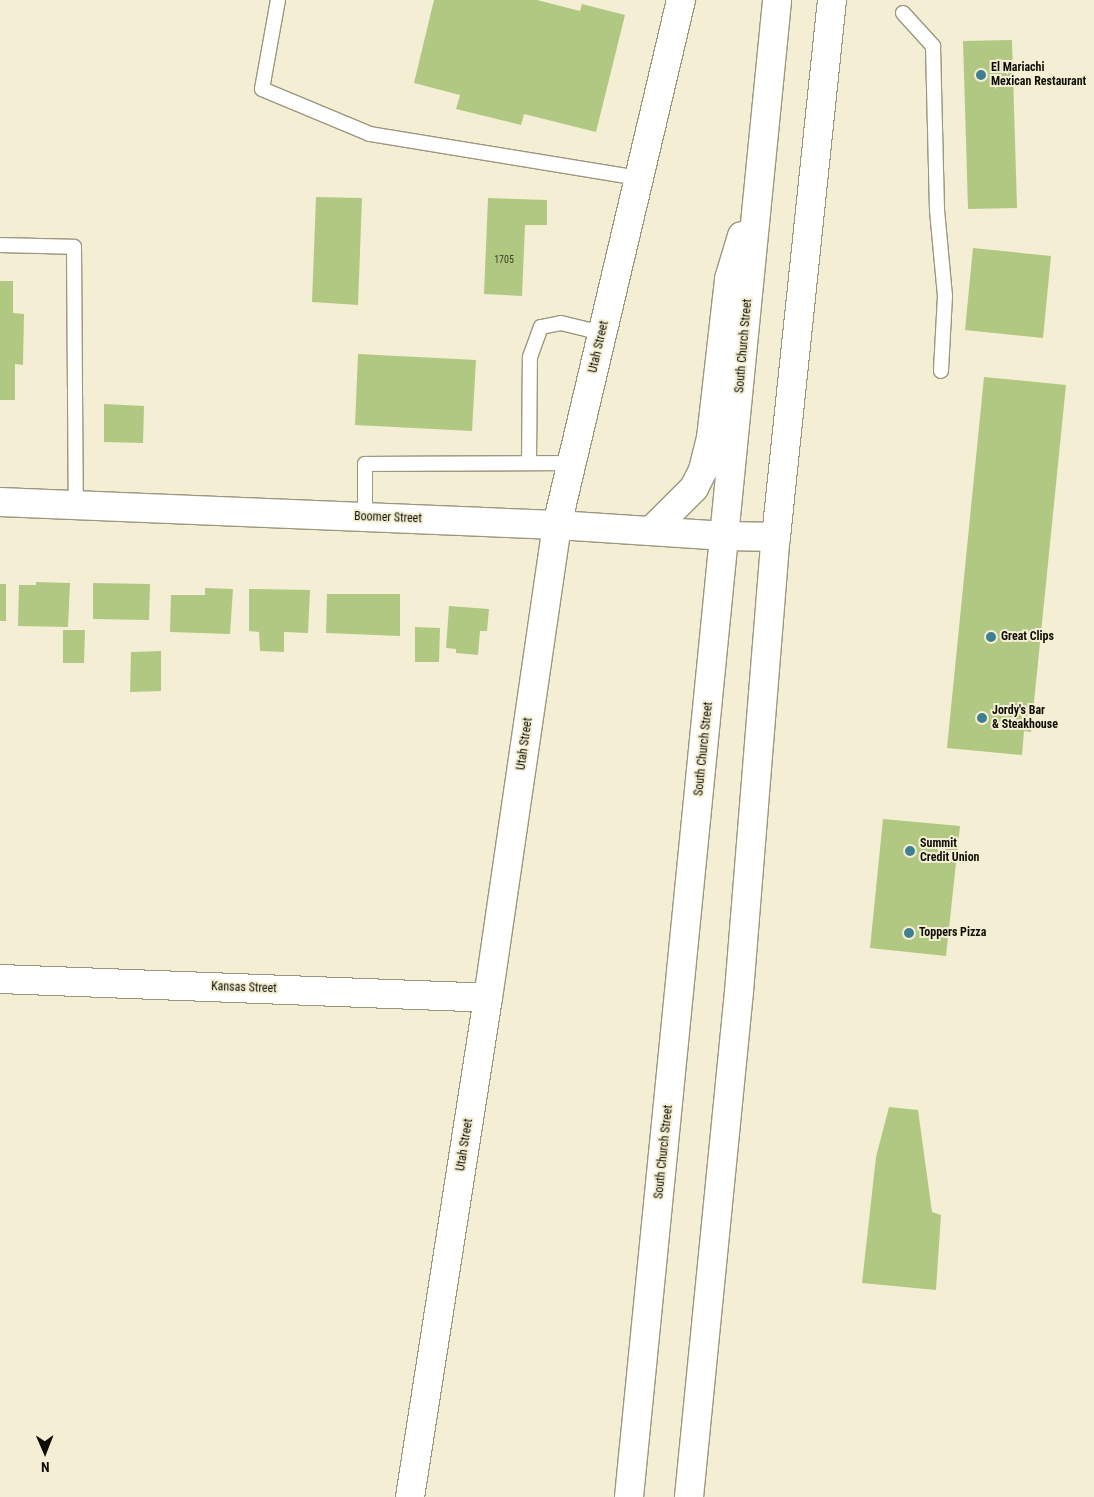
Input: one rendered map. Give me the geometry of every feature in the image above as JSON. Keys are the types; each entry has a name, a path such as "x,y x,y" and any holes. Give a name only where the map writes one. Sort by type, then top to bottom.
{"main road":[{"name":"Utah Street","path":"410,1497 488,998 557,525 681,0"},
{"name":"South Church Street","path":"629,1497 726,536 777,0"},
{"path":"689,1497 739,992 776,537 832,0"},
{"path":"651,531 694,488 703,470 711,438 729,279 760,179"},
{"name":"Boomer Street","path":"0,502 557,525 726,536 776,537"},
{"name":"Kansas Street","path":"0,979 488,998"}],"lane":[{"path":"278,0 262,89 370,134 639,178"},
{"path":"903,13 933,46 937,210 945,296 941,371"},
{"path":"0,245 74,247 76,505"},
{"path":"529,463 530,357 541,327 561,323 602,333"},
{"path":"365,518 365,464 572,464"}],"building":[{"path":"434,0 537,0 580,11 582,4 625,15 596,132 524,114 521,125 456,109 460,95 414,83"},
{"path":"1012,40 1017,208 968,209 963,41"},
{"path":"316,197 362,198 358,305 312,302"},
{"path":"488,198 547,200 547,225 525,225 522,296 484,294"},
{"path":"973,248 1051,256 1043,338 965,330"},
{"path":"0,281 13,281 13,313 24,314 23,365 15,364 15,400 0,400"},
{"path":"358,354 476,360 472,431 355,425"},
{"path":"984,377 1066,385 1031,732 1024,731 1022,755 947,748"},
{"path":"104,404 144,406 143,443 104,442"},
{"path":"36,582 70,583 68,627 18,626 19,585 36,585"},
{"path":"93,583 150,584 149,620 93,619"},
{"path":"0,584 6,584 6,621 0,621"},
{"path":"205,588 233,589 230,634 170,632 171,595 205,595"},
{"path":"249,589 310,590 308,633 284,632 284,652 260,651 259,632 249,631"},
{"path":"327,594 400,594 400,636 326,633"},
{"path":"449,606 489,609 487,631 480,631 478,655 456,653 456,649 446,648"},
{"path":"415,627 440,628 439,662 415,662"},
{"path":"63,630 85,630 84,663 63,663"},
{"path":"161,651 161,691 130,692 131,652"},
{"path":"883,819 960,826 946,956 870,948"},
{"path":"889,1107 918,1110 932,1212 941,1215 936,1290 862,1283 876,1157"}],"place":[{"name":"El Mariachi Mexican Restaurant","path":"981,75"},
{"name":"Great Clips","path":"991,637"},
{"name":"Jordy's Bar & Steakhouse","path":"982,718"},
{"name":"Summit Credit Union","path":"910,851"},
{"name":"Toppers Pizza","path":"909,933"}]}
